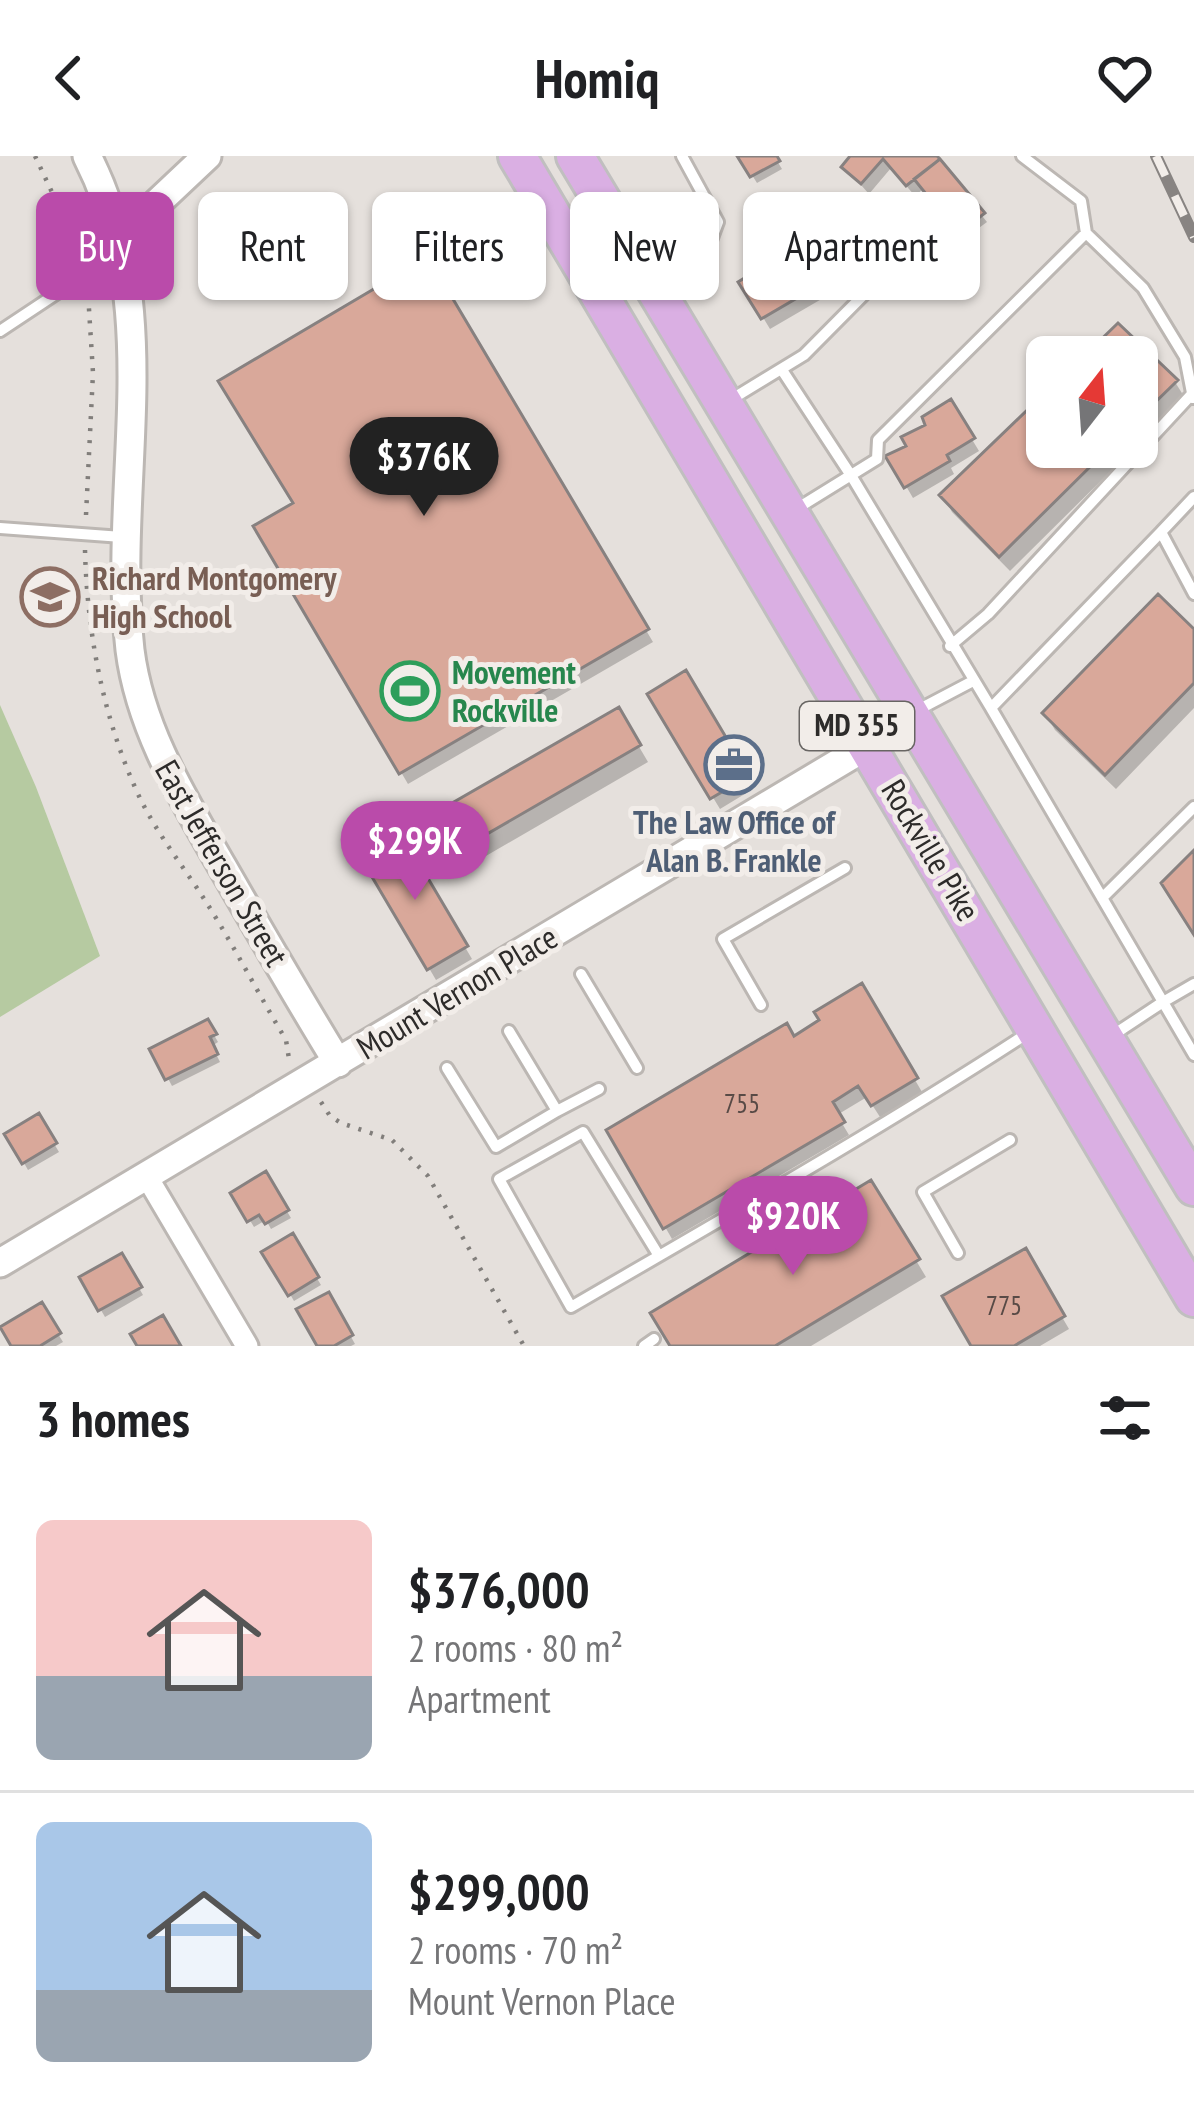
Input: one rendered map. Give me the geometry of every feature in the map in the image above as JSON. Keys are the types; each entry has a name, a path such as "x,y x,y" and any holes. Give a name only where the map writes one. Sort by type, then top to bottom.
{"main road":[{"name":"Rockville Pike","path":"517,156 1194,1298"},
{"name":"Rockville Pike","path":"583,160 601,192"},
{"name":"Rockville Pike","path":"662,300 1194,1187"}],"street":[{"name":"East Jefferson Street","path":"87,156 102,192"},
{"path":"169,192 207,156"},
{"name":"East Jefferson Street","path":"127,300 135,377 128,537 130,652 157,750 338,1063"},
{"name":"Mount Vernon Place","path":"0,1263 912,716"},
{"path":"147,1177 247,1346"}],"lane":[{"path":"682,156 702,192"},
{"path":"950,646 988,614 1193,397 1185,357 1143,288 1086,232 1081,201 1022,156"},
{"path":"790,512 877,459 878,440 1086,232"},
{"path":"0,331 47,300"},
{"path":"724,404 804,355 858,300"},
{"path":"782,370 991,708 1194,1055"},
{"path":"991,708 1194,497"},
{"path":"0,528 128,537"},
{"path":"1161,532 1194,594"},
{"path":"912,716 973,681"},
{"path":"1102,898 1194,807"},
{"path":"760,1005 723,939 845,868"},
{"path":"581,974 637,1069"},
{"path":"1106,1039 1194,984"},
{"path":"659,1256 584,1132 499,1180 571,1307 659,1256 1036,1028"},
{"path":"509,1030 557,1112"},
{"path":"447,1067 496,1147 599,1089"},
{"path":"958,1253 923,1192 1010,1140"}],"path":[{"path":"35,156 52,192"},
{"path":"86,518 93,373 89,300"},
{"path":"319,1100 341,1123 392,1140 428,1176 524,1346"}],"green space":[{"path":"0,705 100,956 0,1017"}],"building":[{"path":"737,156 777,156 780,161 750,177"},
{"path":"850,156 940,159 906,186 883,159 861,184 841,167"},
{"path":"940,159 968,192 924,192 914,179"},
{"path":"372,290 372,300 454,300 649,629 399,774 253,526 293,503 218,381"},
{"path":"749,300 794,300 761,319"},
{"path":"1118,323 1132,336 1105,336"},
{"path":"1158,361 1178,380 1158,400"},
{"path":"951,399 975,438 947,455 950,461 904,488 885,456 906,446 901,437 925,425 922,417"},
{"path":"1026,411 1026,468 1089,468 999,557 939,495"},
{"path":"1158,594 1194,629 1194,683 1105,775 1042,713"},
{"path":"686,670 749,776 710,799 647,694"},
{"path":"619,707 641,745 449,856 426,818"},
{"path":"403,836 468,946 427,970 362,860"},
{"path":"1194,850 1194,935 1161,883"},
{"path":"862,983 918,1078 871,1106 858,1086 833,1102 845,1122 663,1229 606,1130 787,1023 794,1036 819,1020 814,1012"},
{"path":"208,1019 217,1034 210,1037 218,1054 165,1080 149,1049"},
{"path":"39,1113 57,1143 22,1164 4,1134"},
{"path":"266,1171 289,1210 265,1224 259,1215 247,1222 230,1193"},
{"path":"871,1180 920,1259 775,1346 670,1346 650,1313"},
{"path":"293,1233 319,1277 288,1296 261,1252"},
{"path":"1026,1248 1065,1316 1014,1346 971,1346 942,1296"},
{"path":"122,1253 142,1287 98,1311 79,1277"},
{"path":"329,1292 353,1335 334,1346 317,1346 296,1309"},
{"path":"42,1302 61,1333 40,1346 11,1346 0,1327"},
{"path":"163,1315 181,1346 137,1346 130,1334"}],"railway":[{"path":"1156,156 1194,237"}],"place":[{"name":"Richard Montgomery High School","path":"50,597"},
{"name":"Movement Rockville","path":"410,691"},
{"name":"The Law Office of Alan B. Frankle","path":"734,765"}]}
